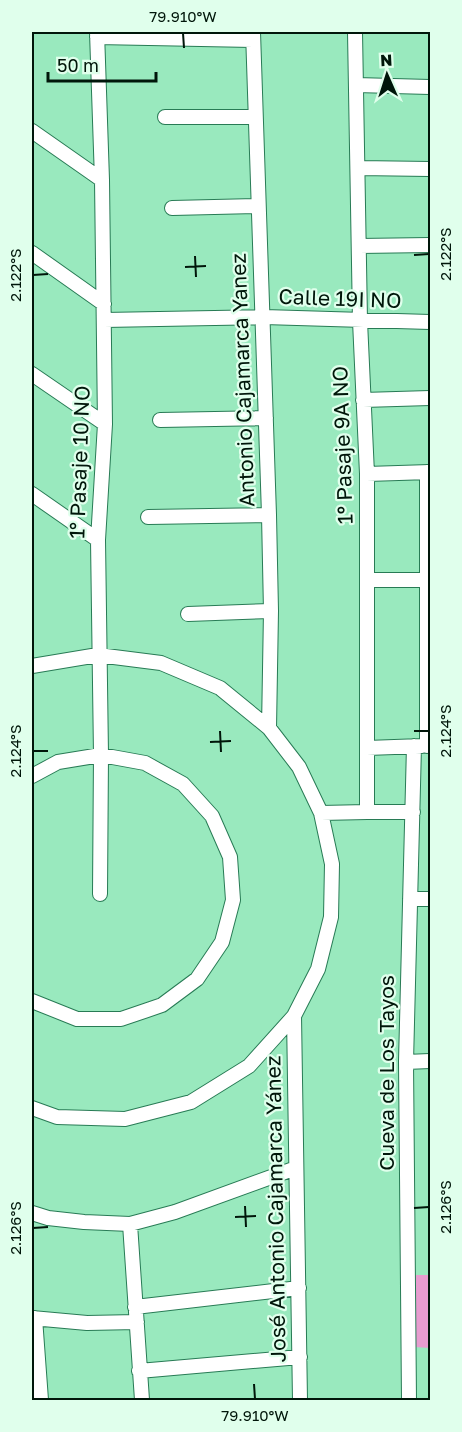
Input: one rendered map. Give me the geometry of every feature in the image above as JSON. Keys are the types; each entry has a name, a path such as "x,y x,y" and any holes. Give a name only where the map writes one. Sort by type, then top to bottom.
{"street":[{"name":"1º Pasaje 9A NO","path":"354,32 360,321 367,474 367,812"},
{"path":"97,34 253,36"},
{"name":"1° Pasaje 10 NO","path":"97,34 102,180 105,424 98,540 100,894"},
{"name":"Antonio Cajamarca Yanez","path":"253,36 269,514 271,611 269,728"},
{"path":"356,85 430,87"},
{"path":"165,117 255,117"},
{"path":"32,131 102,180"},
{"path":"358,168 430,169"},
{"path":"172,208 258,206"},
{"path":"359,246 430,246"},
{"path":"32,253 104,304"},
{"name":"Calle 19I NO","path":"104,320 264,317 430,322"},
{"path":"32,374 105,424"},
{"path":"363,400 430,398"},
{"path":"160,420 266,418"},
{"path":"367,474 429,472"},
{"name":"Cueva de Los Tayos","path":"409,1401 406,1062 413,812 424,746 429,580 429,472"},
{"path":"32,494 98,540"},
{"path":"148,517 269,514"},
{"path":"367,580 429,580"},
{"path":"188,614 271,611"},
{"path":"32,666 98,655 161,663 220,688 269,728 299,767 321,813 332,864 331,917 318,969 294,1016 249,1066 191,1102 125,1119 57,1117 32,1108"},
{"path":"367,748 424,746"},
{"path":"32,776 58,762 101,755 145,763 183,784 213,816 230,857 233,900 222,942 197,979 162,1005 121,1019 77,1018 32,1001"},
{"path":"321,813 413,812"},
{"path":"411,899 430,899"},
{"name":"José Antonio Cajamarca Yánez","path":"294,1016 300,1401"},
{"path":"406,1062 430,1061"},
{"path":"32,1213 48,1218 130,1224 175,1212 296,1168"},
{"path":"130,1224 142,1401"},
{"path":"135,1307 299,1288"},
{"path":"41,1401 33,1318 87,1323 137,1322"},
{"path":"140,1371 300,1357"}],"shaded area":[{"path":"414,1275 430,1275 430,1348 414,1347"}]}
